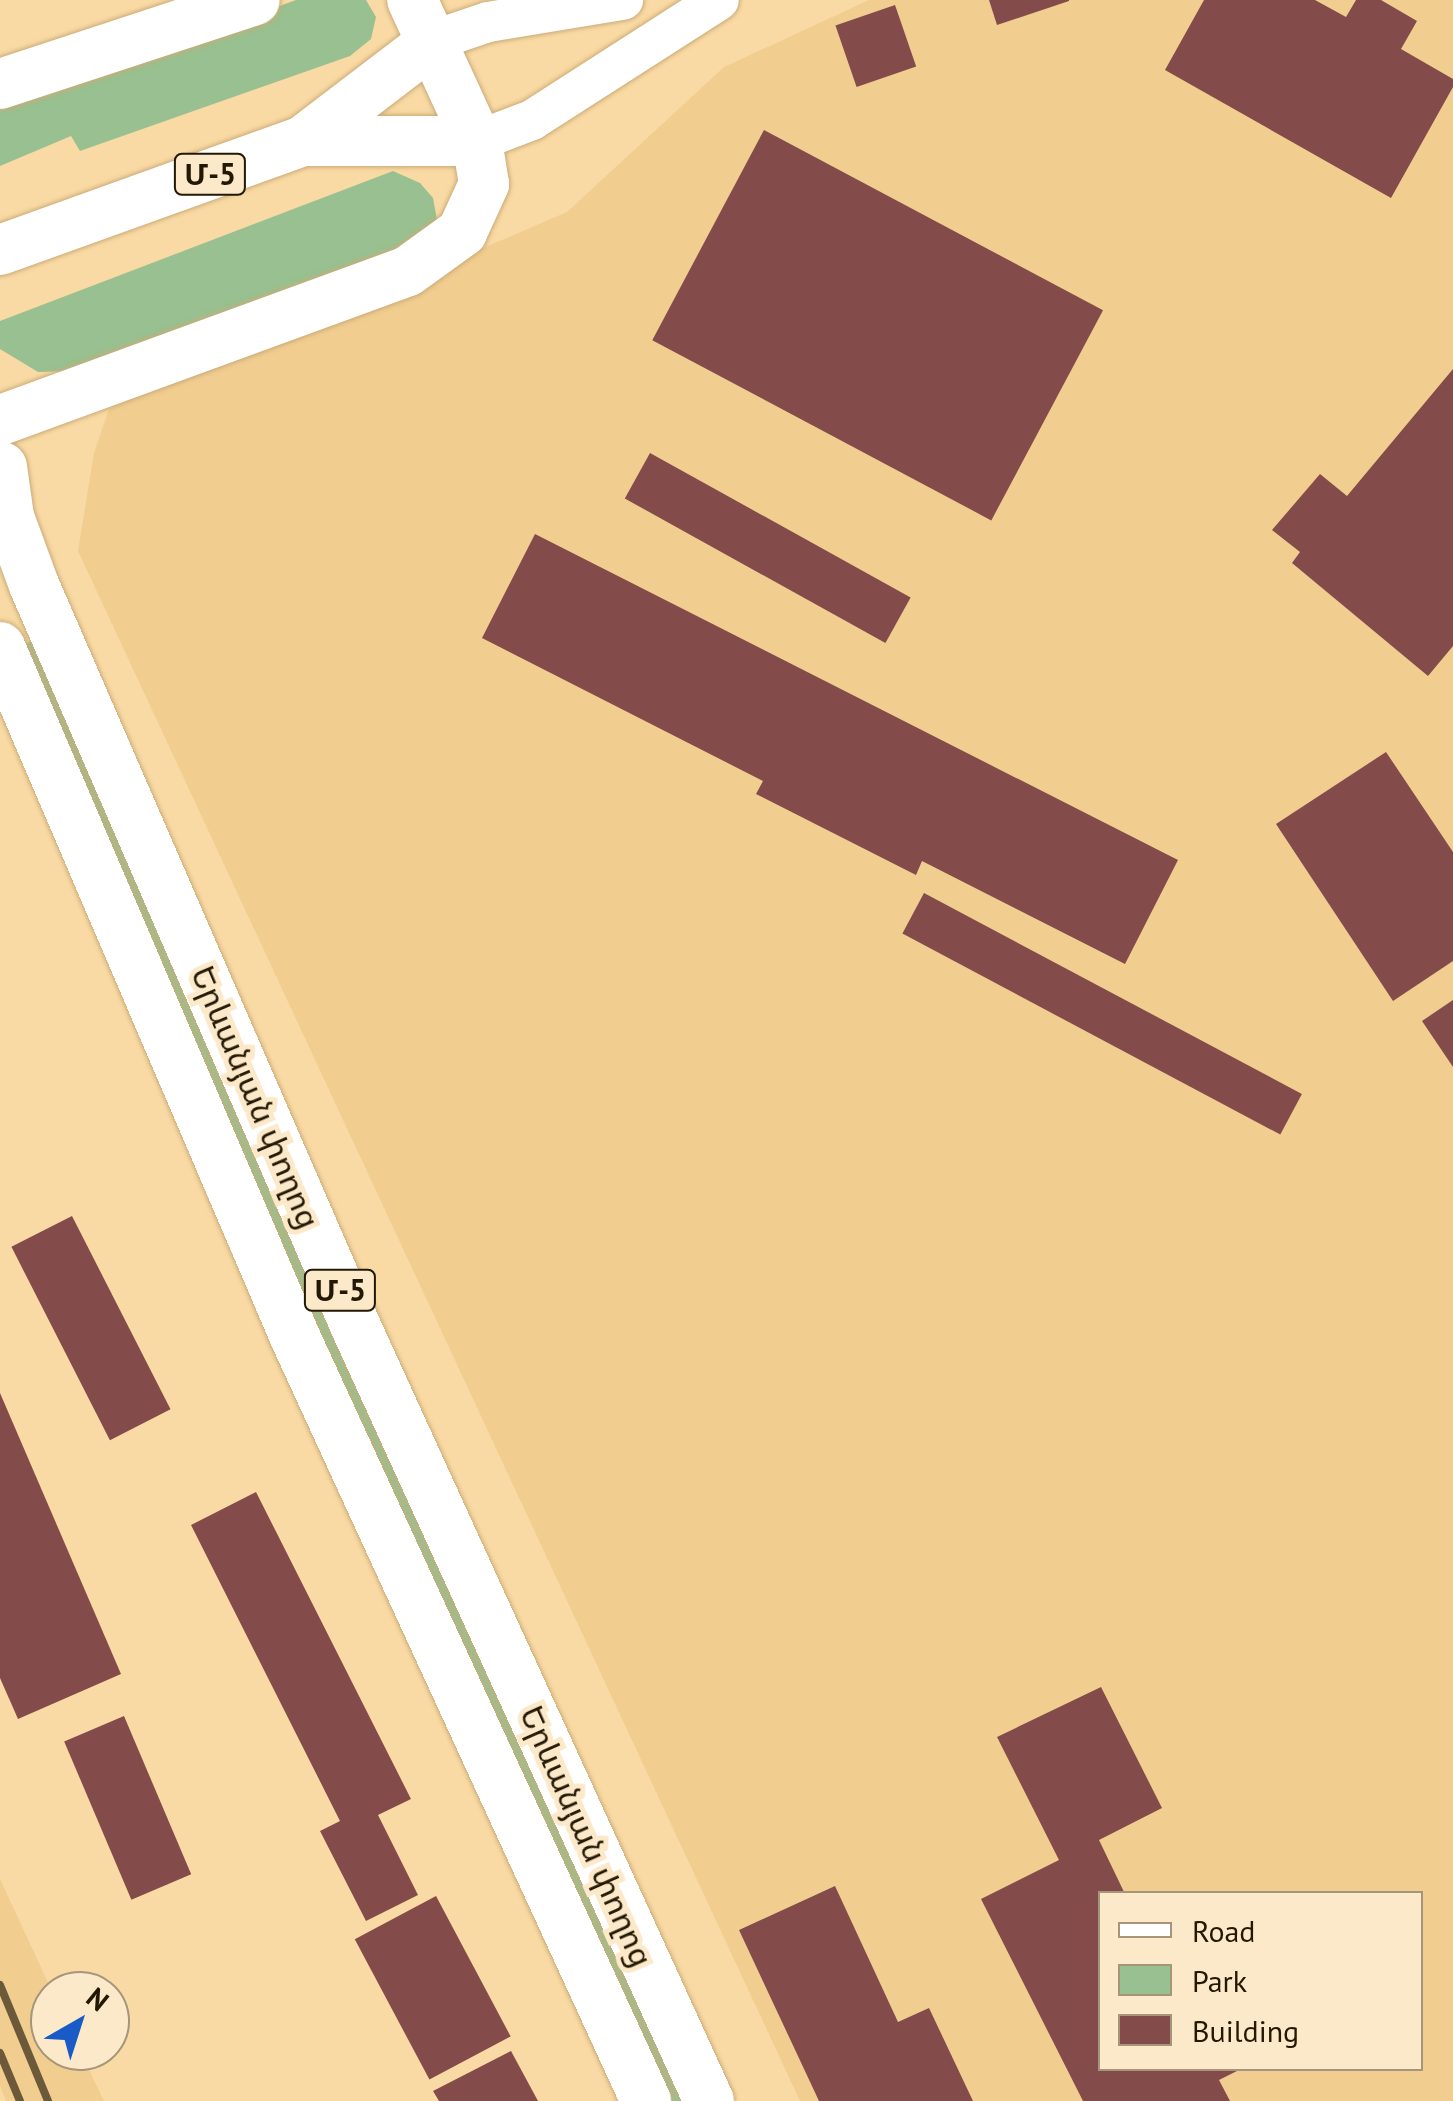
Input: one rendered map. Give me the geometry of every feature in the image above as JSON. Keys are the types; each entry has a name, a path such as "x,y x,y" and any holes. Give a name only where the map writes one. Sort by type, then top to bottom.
{"highway":[{"path":"0,84 255,0"},
{"path":"1,444 408,271 462,232 479,207 484,184 476,141 423,20"},
{"name":"Մ-5","path":"303,141 423,20"},
{"name":"Մ-5","path":"0,250 303,141 476,141"},
{"name":"Երևանյան փողոց","path":"1,444 10,516 42,604 355,1326 709,2101"},
{"name":"Երևանյան փողոց","path":"0,646 296,1336 646,2101"}],"main road":[{"path":"423,20 488,22 623,0"},
{"path":"476,141 532,120 719,0"}],"shaded area":[{"path":"869,0 1453,0 1453,2101 800,2101 78,551 94,453 109,409 567,212 724,67"},
{"path":"0,1879 43,1971 30,1971 30,2071 90,2071 104,2101 6,2101 0,2086"}],"green space":[{"path":"296,0 366,0 376,17 371,39 350,56 80,151 71,136 0,166 0,107"},
{"path":"393,171 420,183 433,198 437,220 405,252 75,371 38,372 0,349 0,321"},
{"path":"32,641 686,2101 665,2101 11,650"}],"building":[{"path":"989,0 1069,0 1069,1 997,25"},
{"path":"1204,0 1315,0 1346,17 1356,0 1381,0 1417,21 1401,49 1453,79 1453,87 1391,198 1165,70"},
{"path":"895,5 916,66 857,87 835,26"},
{"path":"764,130 1103,310 991,520 652,340"},
{"path":"1453,369 1453,646 1428,676 1292,563 1300,552 1272,530 1320,474 1347,496"},
{"path":"650,453 911,597 885,643 625,498"},
{"path":"535,534 1178,860 1125,964 922,861 916,875 756,794 763,781 482,638"},
{"path":"1386,752 1453,852 1453,961 1393,1001 1276,824"},
{"path":"924,893 1302,1094 1280,1135 902,934"},
{"path":"1453,1000 1453,1067 1422,1021"},
{"path":"72,1216 171,1409 110,1440 11,1247"},
{"path":"0,1393 121,1674 18,1719 0,1678"},
{"path":"256,1492 411,1799 378,1815 418,1895 366,1921 320,1831 340,1821 191,1525"},
{"path":"1101,1687 1162,1808 1099,1840 1124,1891 1098,1891 1098,2071 1237,2071 1219,2080 1230,2101 1083,2101 981,1899 1059,1860 997,1737"},
{"path":"124,1716 191,1874 131,1900 64,1741"},
{"path":"835,1886 898,2022 929,2008 973,2101 819,2101 739,1930"},
{"path":"436,1896 511,2036 429,2080 355,1939"},
{"path":"511,2051 538,2101 439,2101 433,2091"}],"railway":[{"path":"0,1985 48,2101"},
{"path":"0,2053 20,2101"}]}
